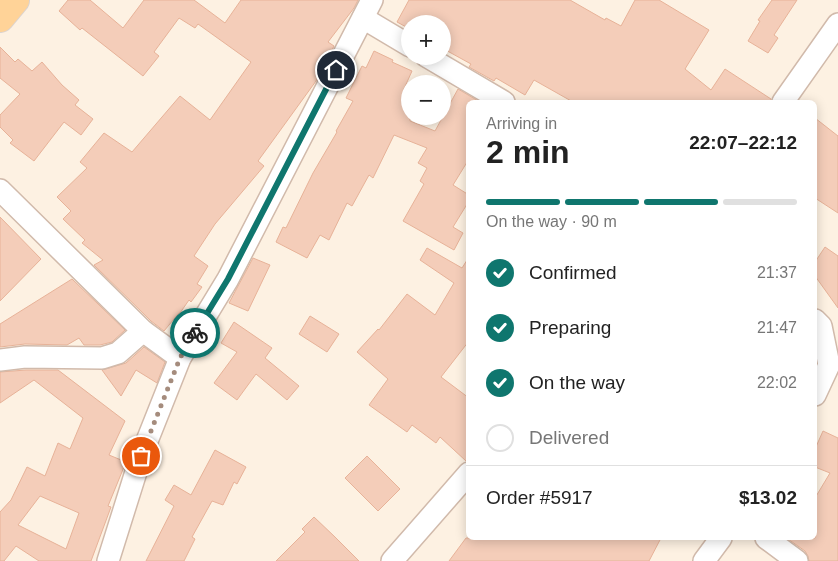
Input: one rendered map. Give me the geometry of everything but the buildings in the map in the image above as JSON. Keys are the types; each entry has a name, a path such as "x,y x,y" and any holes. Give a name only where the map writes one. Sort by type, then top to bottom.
{"main road":[{"path":"0,18 15,0"}],"street":[{"path":"108,561 141,456 180,358 228,279 367,9 401,38"},
{"path":"784,100 838,24"},
{"path":"441,65 501,100"},
{"path":"0,190 143,331 180,358"},
{"path":"817,391 829,365 825,326"},
{"path":"0,360 25,357 102,358 118,353 143,331"},
{"path":"392,561 466,475"},
{"path":"704,561 720,540"},
{"path":"769,540 797,561"}],"way so far":[{"path":"141,456 180,358 195,333"}],"route":[{"path":"195,333 228,279 336,70"}]}
